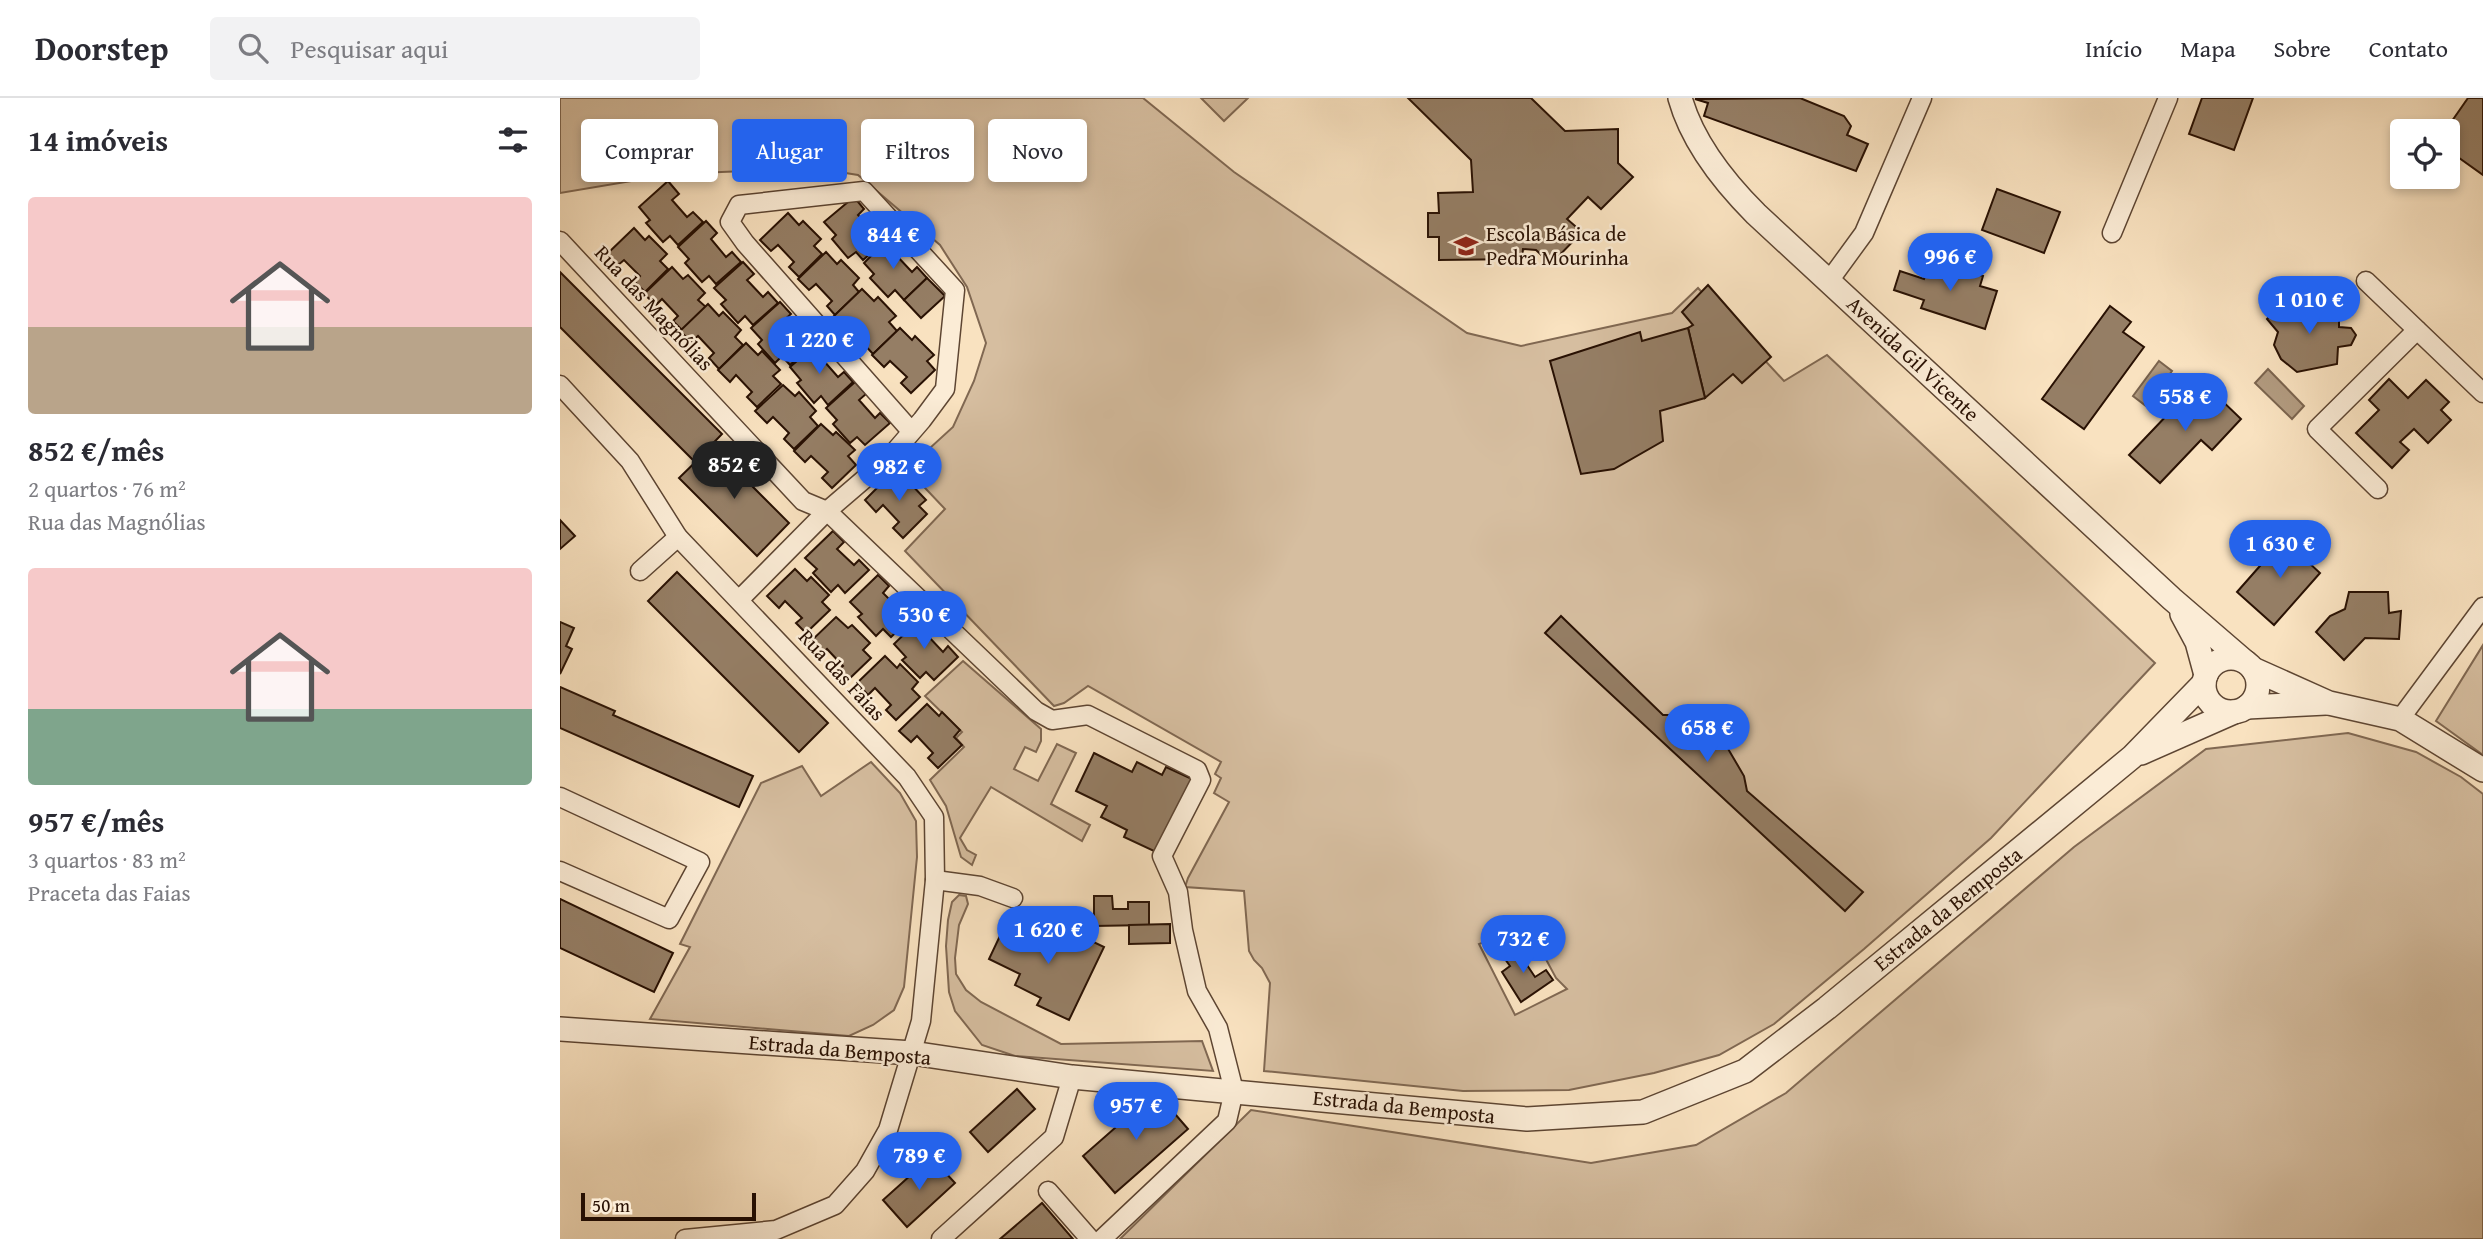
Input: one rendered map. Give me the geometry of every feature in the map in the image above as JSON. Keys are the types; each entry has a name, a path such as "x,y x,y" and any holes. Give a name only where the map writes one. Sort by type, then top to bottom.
{"street":[{"name":"Avenida Gil Vicente","path":"1680,98 1686,119 1715,165 1742,200 2172,599"},
{"path":"2112,233 2168,98"},
{"path":"1829,281 1864,233 1915,100"},
{"path":"739,600 827,512 890,457 945,389 955,290 864,191 739,205 730,222 745,243 911,431"},
{"name":"Rua das Magnólias","path":"560,241 803,501 827,512 1035,711 1052,720 1088,715 1197,770 1201,780 1162,856 1178,892 1183,930 1197,991 1218,1028 1234,1091"},
{"path":"2366,281 2483,393"},
{"path":"2378,489 2317,429 2417,330"},
{"name":"Rua das Faias","path":"560,385 630,461 678,537 907,777 934,817 935,880 920,1021 888,1130 865,1171 835,1205 776,1230 685,1239"},
{"path":"640,571 678,537"},
{"path":"2132,757 2241,710 2257,694 2259,685 2248,665 2172,599"},
{"path":"2172,599 2197,642 2207,699 2212,705 2226,712 2329,703"},
{"path":"2400,719 2483,607"},
{"path":"2132,757 2205,679 2218,661 2235,658 2329,703 2400,719 2483,770"},
{"name":"Estrada da Bemposta","path":"560,1030 912,1053 1072,1077 1527,1119 1643,1112 1745,1071 1827,1008 2132,757"},
{"path":"560,797 700,862 669,919 560,871"},
{"path":"935,880 980,886 1013,898"},
{"path":"941,1239 1054,1138 1072,1077"},
{"path":"1102,1239 1227,1121 1234,1091"},
{"path":"1048,1191 1090,1239"}],"shaded area":[{"path":"560,98 1143,98 1234,172 1467,333 1521,346 1672,313 1698,288 1784,381 1827,355 2155,663 1991,838 1774,1024 1719,1055 1654,1073 1569,1090 1463,1091 1264,1071 1270,983 1249,951 1244,891 1185,887 1229,802 1214,793 1221,778 1215,774 1221,762 1088,686 1064,703 1054,706 905,551 945,509 907,469 953,427 974,381 986,343 967,287 940,245 866,182 974,182 974,119 861,119 861,178 847,173 847,119 732,119 732,171 718,172 718,119 581,119 581,182 625,182 560,193","holes":["1528,926 1556,978 1567,989 1515,1015 1479,944"]},
{"path":"1201,98 1248,98 1224,121"},
{"path":"2159,361 2172,371 2146,406 2133,396"},
{"path":"2268,369 2304,406 2292,419 2255,383"},
{"path":"2483,645 2483,755 2436,721"},
{"path":"963,661 1041,729 1041,741 1036,752 1025,747 1014,769 1038,781 1057,744 1076,753 1051,804 1090,825 1082,841 991,787 960,838 967,850 976,855 972,865 961,857 946,806 930,780 964,747 956,738 962,732 925,696"},
{"path":"2348,733 2416,752 2461,777 2483,794 2483,1239 1120,1239 1251,1110 1591,1163 1696,1145 1786,1093 2074,847 2206,749"},
{"path":"871,762 900,793 916,821 917,857 904,987 894,1010 873,1025 849,1036 650,1019 690,947 680,944 761,783 802,766 821,796"},
{"path":"959,895 966,896 968,904 959,925 956,974 966,990 981,1002 1061,1044 1202,1041 1213,1071 1015,1056 982,1045 955,1011 949,992 946,946 948,920 952,902"}],"building":[{"path":"1408,98 1531,98 1565,131 1618,129 1618,163 1633,177 1601,209 1588,197 1567,219 1582,232 1551,264 1536,250 1523,249 1522,259 1439,260 1439,237 1428,237 1428,213 1439,213 1438,193 1473,192 1471,160"},
{"path":"1800,98 1844,116 1851,126 1847,135 1868,144 1856,171 1704,116 1708,103 1695,99"},
{"path":"2202,98 2253,98 2234,150 2189,134"},
{"path":"2468,98 2483,98 2483,175 2460,159 2460,119 2453,119"},
{"path":"669,182 679,194 672,200 687,217 693,212 703,222 678,245 670,236 663,242 646,223 650,220 639,207"},
{"path":"1997,189 2060,212 2044,253 1982,230"},
{"path":"854,197 864,209 858,215 873,232 879,227 888,238 863,260 856,252 848,258 832,239 836,235 824,222"},
{"path":"788,213 799,225 803,221 821,239 814,246 822,254 799,277 789,267 794,262 778,245 771,251 760,240"},
{"path":"706,221 717,233 711,239 726,257 732,252 741,262 716,284 709,276 702,282 685,263 689,259 678,247"},
{"path":"634,228 645,240 649,236 667,254 660,261 668,269 645,292 635,282 640,276 624,260 617,266 606,255"},
{"path":"891,236 903,248 896,255 912,272 917,267 927,278 904,300 895,290 888,297 870,278 874,274 864,263"},
{"path":"826,252 837,264 841,260 859,278 853,285 859,292 835,315 827,306 832,301 816,284 809,290 798,279"},
{"path":"1931,259 1983,276 1980,286 1997,291 1985,329 1921,308 1924,300 1894,290 1900,271 1924,279"},
{"path":"743,262 754,274 747,280 763,297 768,292 778,303 753,325 745,316 738,323 721,304 726,300 714,288"},
{"path":"672,267 683,279 688,275 705,293 698,300 707,308 683,331 673,321 678,316 662,299 656,305 644,294"},
{"path":"560,272 722,434 695,462 560,327"},
{"path":"927,278 945,296 921,318 904,300"},
{"path":"1708,285 1771,357 1742,383 1733,374 1705,398 1688,328 1693,325 1682,312"},
{"path":"862,289 874,301 878,297 896,316 889,322 897,331 873,354 863,343 868,338 852,321 846,328 834,316"},
{"path":"2296,299 2313,315 2330,304 2339,314 2339,327 2351,328 2356,335 2351,345 2338,347 2337,364 2297,372 2281,359 2274,345 2278,332 2267,319 2281,303 2286,309"},
{"path":"780,302 791,314 784,320 799,337 805,332 815,343 790,365 782,356 775,363 758,344 762,340 751,328"},
{"path":"708,304 719,316 723,312 741,330 735,337 743,345 719,369 709,358 714,353 698,336 691,342 680,331"},
{"path":"2110,306 2131,322 2123,332 2144,347 2084,429 2042,399"},
{"path":"900,328 912,340 915,336 934,355 927,361 935,370 911,393 901,383 907,377 890,361 884,367 872,355"},
{"path":"1688,328 1705,398 1660,411 1663,441 1614,469 1581,474 1550,361 1640,332 1642,341"},
{"path":"819,342 829,354 823,360 838,377 844,372 853,382 828,405 821,396 814,403 797,383 801,380 790,367"},
{"path":"746,343 758,355 762,351 780,370 773,376 781,384 757,407 747,397 752,392 736,375 730,382 718,370"},
{"path":"2389,379 2408,398 2426,380 2449,402 2441,410 2451,420 2428,443 2414,429 2400,442 2409,450 2392,468 2356,433 2379,410 2369,400"},
{"path":"855,382 866,394 859,400 875,418 880,413 890,423 865,445 857,437 850,443 833,424 837,420 826,408"},
{"path":"783,385 795,396 799,392 816,411 810,417 818,426 794,449 784,439 789,433 773,417 767,423 755,411"},
{"path":"2191,390 2202,400 2212,391 2241,419 2212,450 2201,440 2160,483 2129,455"},
{"path":"821,424 833,435 836,432 855,450 848,456 856,465 832,488 822,478 828,472 811,456 805,462 794,451"},
{"path":"712,446 789,523 757,556 679,478"},
{"path":"892,473 904,485 908,481 926,500 919,506 927,514 903,538 893,528 899,522 883,505 876,512 865,500"},
{"path":"560,520 575,536 560,549"},
{"path":"833,531 844,542 837,549 854,565 859,560 869,570 845,593 838,585 831,592 813,573 817,569 805,558"},
{"path":"2289,533 2314,555 2308,562 2320,573 2274,625 2237,592"},
{"path":"795,569 807,581 811,577 829,595 822,602 830,610 806,633 796,623 802,618 785,601 779,608 767,596"},
{"path":"677,572 828,723 799,752 648,601"},
{"path":"878,575 889,586 883,593 899,609 905,604 915,614 891,637 883,629 876,636 858,617 862,614 850,602"},
{"path":"2349,592 2388,592 2389,613 2401,611 2399,639 2365,638 2344,660 2316,632 2330,616 2345,609"},
{"path":"1561,616 1663,715 1679,715 1710,730 1727,747 1744,776 1747,791 1863,892 1845,911 1545,633"},
{"path":"836,617 848,628 852,625 870,643 863,650 871,658 847,681 837,671 843,666 827,649 820,655 809,643"},
{"path":"922,617 933,629 927,635 943,652 948,646 958,657 934,680 926,672 920,678 902,660 906,657 894,644"},
{"path":"560,622 574,628 566,646 572,649 560,674"},
{"path":"885,656 897,668 900,664 918,682 912,689 920,697 896,720 886,710 891,705 875,688 868,695 857,683"},
{"path":"560,687 615,711 613,715 753,776 739,807 560,728"},
{"path":"927,704 939,716 942,712 960,730 954,737 962,745 938,768 928,758 933,753 917,736 911,742 899,731"},
{"path":"1094,753 1132,772 1137,762 1162,775 1166,767 1192,779 1156,852 1124,837 1127,830 1101,817 1107,806 1076,791"},
{"path":"1094,896 1112,896 1113,909 1128,909 1128,902 1149,902 1149,925 1094,926"},
{"path":"560,899 673,953 654,992 560,948"},
{"path":"1007,921 1045,940 1050,930 1075,942 1079,935 1104,947 1069,1020 1037,1005 1041,998 1015,985 1020,974 989,959"},
{"path":"1170,924 1170,943 1129,944 1129,925"},
{"path":"1513,944 1535,977 1546,970 1553,980 1521,1002 1502,972 1510,966 1500,952"},
{"path":"1017,1089 1035,1109 988,1152 970,1132"},
{"path":"1156,1092 1188,1129 1115,1193 1083,1156"},
{"path":"931,1157 955,1183 907,1227 883,1200"},
{"path":"1042,1203 1073,1239 1000,1239"}],"place":[{"name":"Escola Básica de Pedra Mourinha","path":"1466,246"}]}
